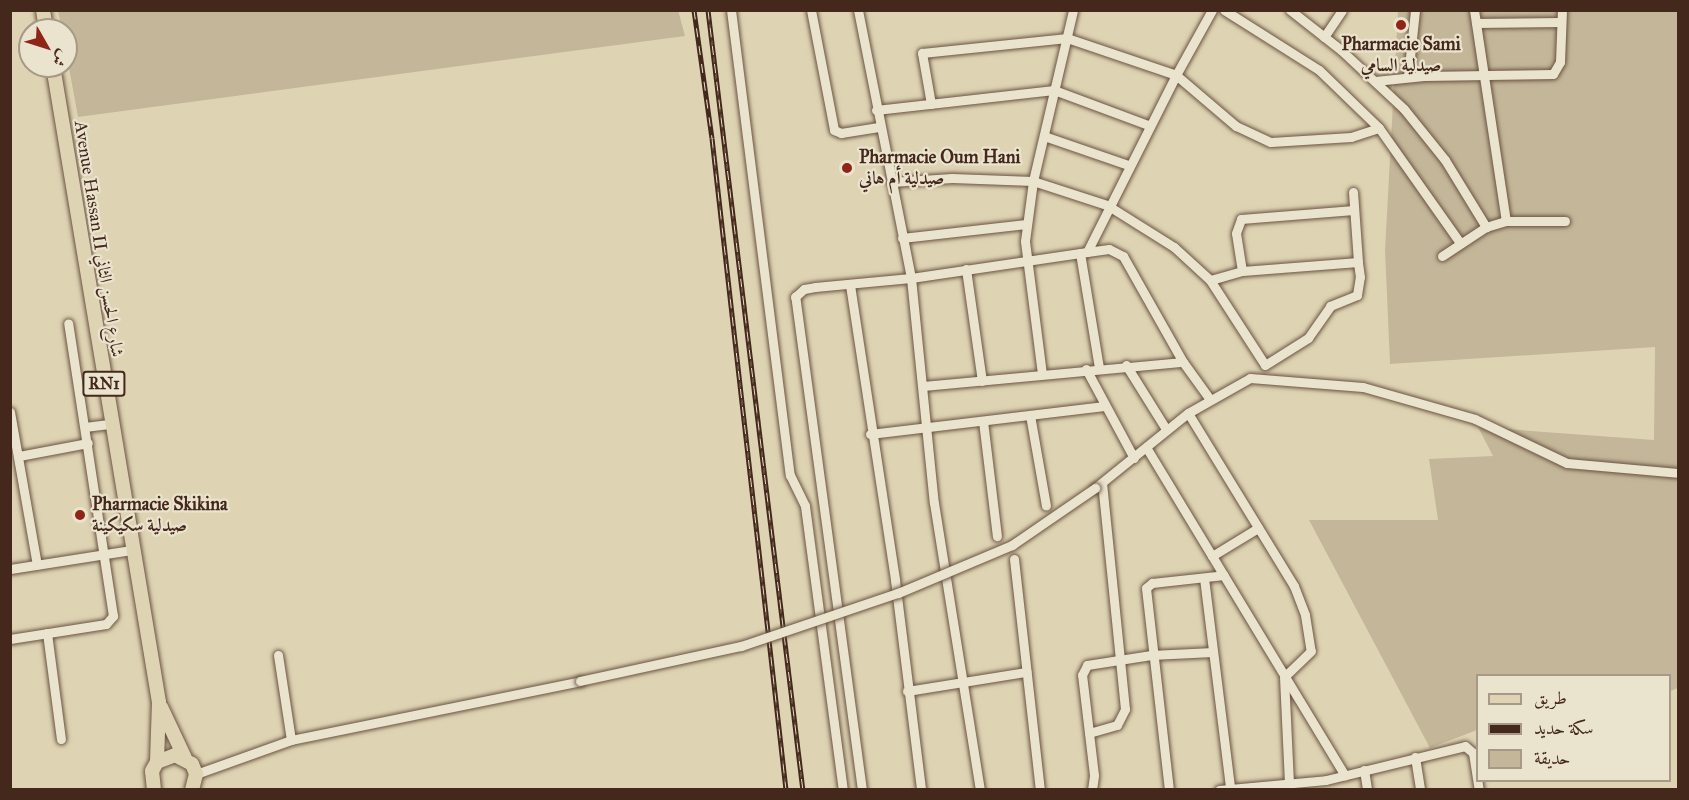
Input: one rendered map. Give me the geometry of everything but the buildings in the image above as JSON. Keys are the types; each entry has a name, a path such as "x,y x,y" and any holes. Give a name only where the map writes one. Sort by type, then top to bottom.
{"main road":[{"name":"Avenue Hassan II شارع الحسن الثاني","path":"55,78 159,702 157,762"},
{"name":"Avenue Hassan II شارع الحسن الثاني","path":"159,702 185,758"},
{"path":"157,762 165,757 185,758"},
{"name":"RN1","path":"185,758 196,774"},
{"name":"RN1","path":"154,789 152,771 157,762"},
{"path":"192,789 196,774"}],"street":[{"path":"731,10 790,475 805,506 843,789"},
{"path":"811,10 834,130 841,133 879,127"},
{"path":"858,10 910,278 926,428 980,789"},
{"path":"1042,374 1025,261 1026,224 1033,181 1073,10"},
{"path":"1099,368 1084,252 1148,125 1212,10"},
{"path":"1224,10 1319,70 1379,128 1460,243"},
{"path":"1290,10 1375,81 1445,160 1486,227"},
{"path":"1324,37 1342,10"},
{"path":"1408,76 1415,10"},
{"path":"1474,10 1506,221"},
{"path":"1375,81 1408,76 1553,74 1560,62 1562,10"},
{"path":"1476,22 1562,22"},
{"path":"931,104 922,53 1067,38 1176,75 1236,126 1271,142 1351,137 1379,128"},
{"path":"876,110 1053,90 1148,125"},
{"path":"1044,136 1128,165"},
{"path":"891,182 952,178 1033,181 1107,206 1174,247 1210,280 1265,365 1308,339 1330,306 1358,295 1353,192"},
{"path":"1242,271 1236,233 1241,219 1354,210"},
{"path":"1442,256 1486,227 1506,221 1564,221"},
{"path":"902,238 1026,224"},
{"path":"862,789 794,309 795,297 804,289 910,278 1109,249 1123,256 1183,362 1209,398"},
{"path":"1210,280 1242,271 1358,262"},
{"path":"966,269 982,381"},
{"path":"850,285 870,434 895,580 921,789"},
{"path":"10,639 106,624 112,618 106,554 69,323"},
{"path":"923,386 1126,365 1183,362"},
{"path":"1126,365 1166,429"},
{"path":"1086,369 1134,458"},
{"path":"196,774 291,740 741,646 898,593 1012,545 1098,486 1166,429 1209,398 1250,378 1363,387 1475,419 1567,463 1678,473"},
{"path":"870,434 1104,406"},
{"path":"10,412 37,565"},
{"path":"1188,413 1298,594 1311,640 1307,659 1284,676"},
{"path":"1030,416 1046,506"},
{"path":"982,421 997,536"},
{"path":"85,428 111,424"},
{"path":"19,456 88,443"},
{"path":"1146,447 1345,775"},
{"path":"1089,733 1117,725 1123,717 1119,658 1098,486"},
{"path":"1212,556 1258,528"},
{"path":"10,570 132,550"},
{"path":"1014,559 1040,789"},
{"path":"1169,789 1151,655 1146,588 1152,583 1224,575"},
{"path":"1204,578 1230,788"},
{"path":"47,633 62,739"},
{"path":"1092,789 1094,776 1084,668 1092,662 1119,658 1213,652"},
{"path":"278,655 291,740"},
{"path":"907,691 963,680 1026,672"},
{"path":"1284,676 1289,784"},
{"path":"1219,789 1326,780 1415,757 1468,747 1473,753 1476,771"},
{"path":"1415,757 1420,789"},
{"path":"1364,770 1367,789"},
{"path":"1318,789 1326,780"}],"green space":[{"path":"678,10 685,36 78,117 71,78 78,78 78,18 59,18 58,11"},
{"path":"1398,11 1678,11 1678,688 1671,691 1671,674 1476,674 1476,730 1430,748 1309,520 1438,520 1429,459 1493,456 1478,427 1654,440 1655,347 1390,364 1385,250"}],"railway":[{"path":"694,10 712,138 786,790"},
{"path":"708,10 803,790"}],"place":[{"name":"Pharmacie Sami صيدلية السامي","path":"1401,25"},
{"name":"Pharmacie Oum Hani صيدلية أم هاني","path":"847,168"},
{"name":"Pharmacie Skikina صيدلية سكيكينة","path":"80,515"}]}
